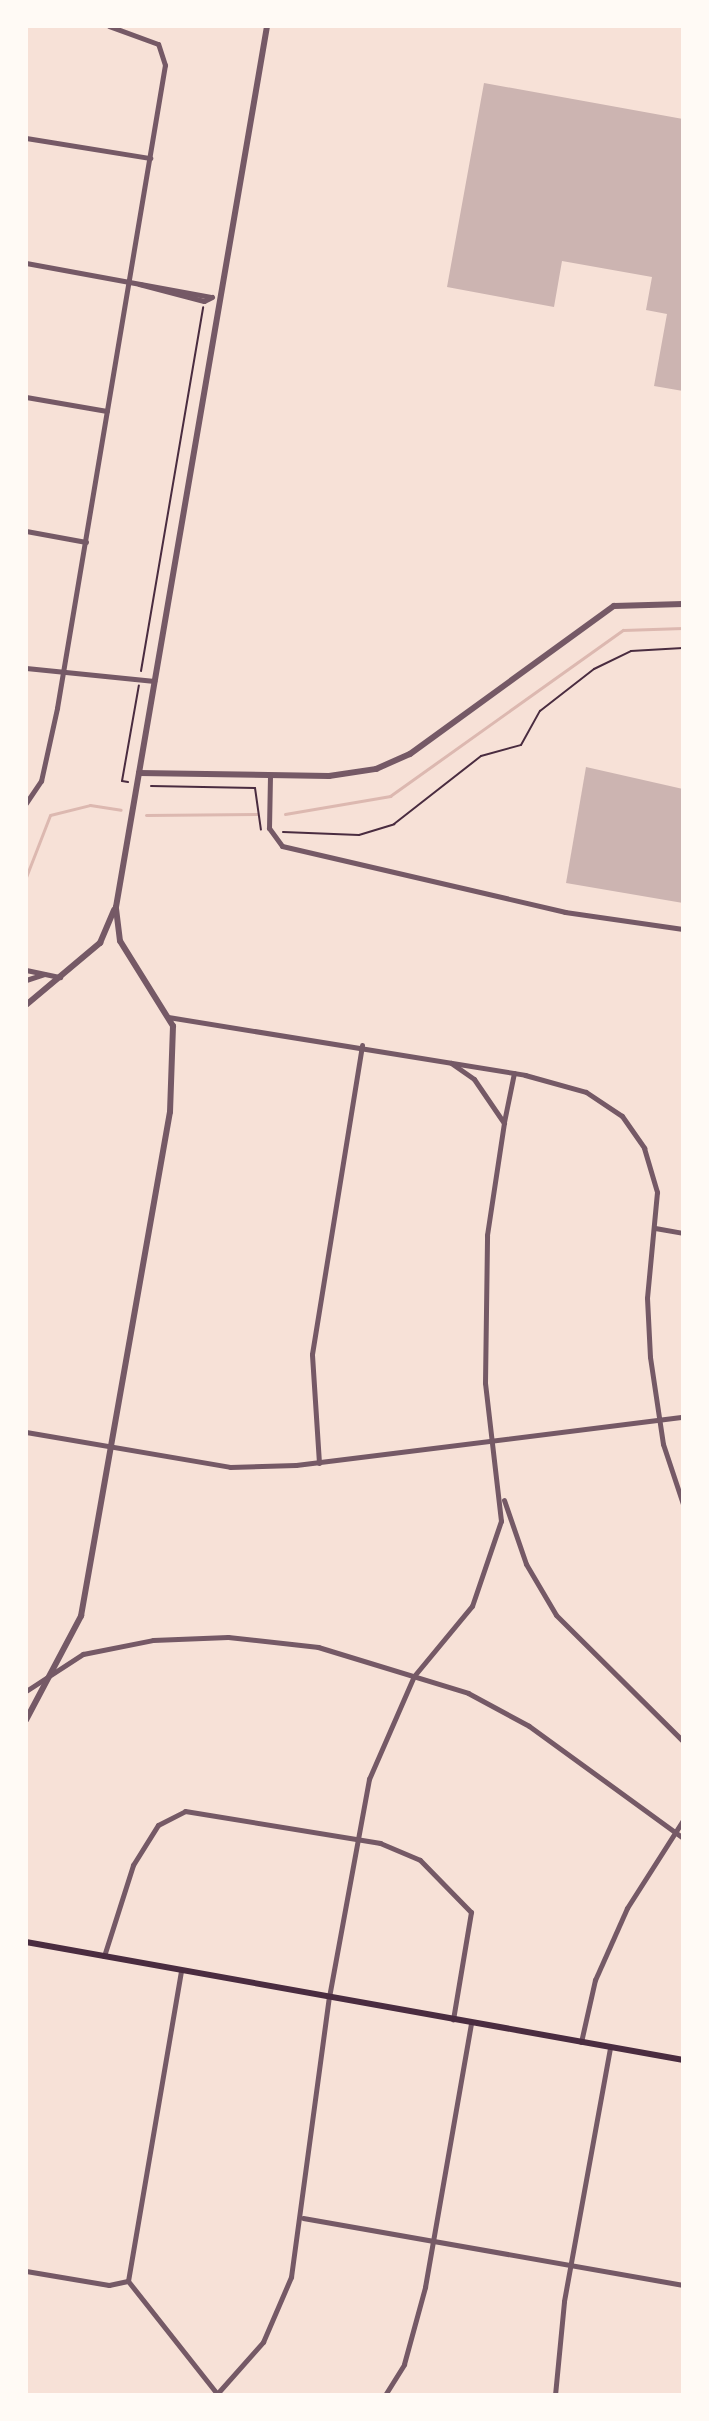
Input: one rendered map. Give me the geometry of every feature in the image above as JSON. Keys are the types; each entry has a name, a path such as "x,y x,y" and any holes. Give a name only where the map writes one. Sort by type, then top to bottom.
{"main road":[{"path":"26,1942 683,2060"}],"street":[{"path":"26,803 41,781 64,667 165,65 160,52 144,37 109,26"},
{"path":"26,1005 100,943 116,907 267,26"},
{"path":"26,138 150,158"},
{"path":"26,263 220,298"},
{"path":"139,284 204,301 211,297"},
{"path":"26,397 107,411"},
{"path":"26,531 86,542"},
{"path":"139,773 270,776 376,769 410,754 614,606 683,604"},
{"path":"26,668 64,667 154,681"},
{"path":"270,776 269,828 282,846 562,912 683,929"},
{"path":"26,1720 81,1616 178,1053 167,1017 120,941 116,907"},
{"path":"26,970 60,977"},
{"path":"26,980 44,974"},
{"path":"167,1017 362,1045 514,1073 586,1092 622,1116 650,1162 655,1228 647,1298 659,1420 683,1504"},
{"path":"319,1463 312,1354 362,1045"},
{"path":"451,1063 474,1079 504,1123"},
{"path":"514,1073 487,1235 490,1442 503,1495 526,1564 556,1615 683,1741"},
{"path":"655,1228 683,1233"},
{"path":"26,1432 230,1467 319,1463 683,1417"},
{"path":"181,1970 128,2281 217,2395 250,2363 278,2315 303,2218 329,1997 369,1779 417,1672 472,1606 503,1495"},
{"path":"26,1691 54,1672 111,1647 228,1637 318,1647 417,1672 529,1726 683,1838"},
{"path":"104,1956 133,1865 158,1825 174,1816 185,1811 358,1840 420,1860 471,1912 453,2020"},
{"path":"581,2043 595,1980 627,1908 683,1820"},
{"path":"385,2395 404,2364 432,2242 471,2023"},
{"path":"555,2395 570,2265 610,2048"},
{"path":"303,2218 683,2285"},
{"path":"26,2271 109,2285 128,2281"}],"path":[{"path":"128,782 122,781 204,301"},
{"path":"282,832 359,835 394,824 481,756 521,745 540,711 594,669 631,651 683,648"},
{"path":"151,786 255,788 261,830"}],"building":[{"path":"484,83 683,119 683,391 654,386 667,314 646,310 652,277 562,261 554,307 447,287"},
{"path":"586,767 683,789 683,903 566,883"}],"waterway":[{"path":"285,814 390,796 623,630 683,628"},
{"path":"26,877 50,815 90,805 121,810"},
{"path":"146,815 257,814"}]}
